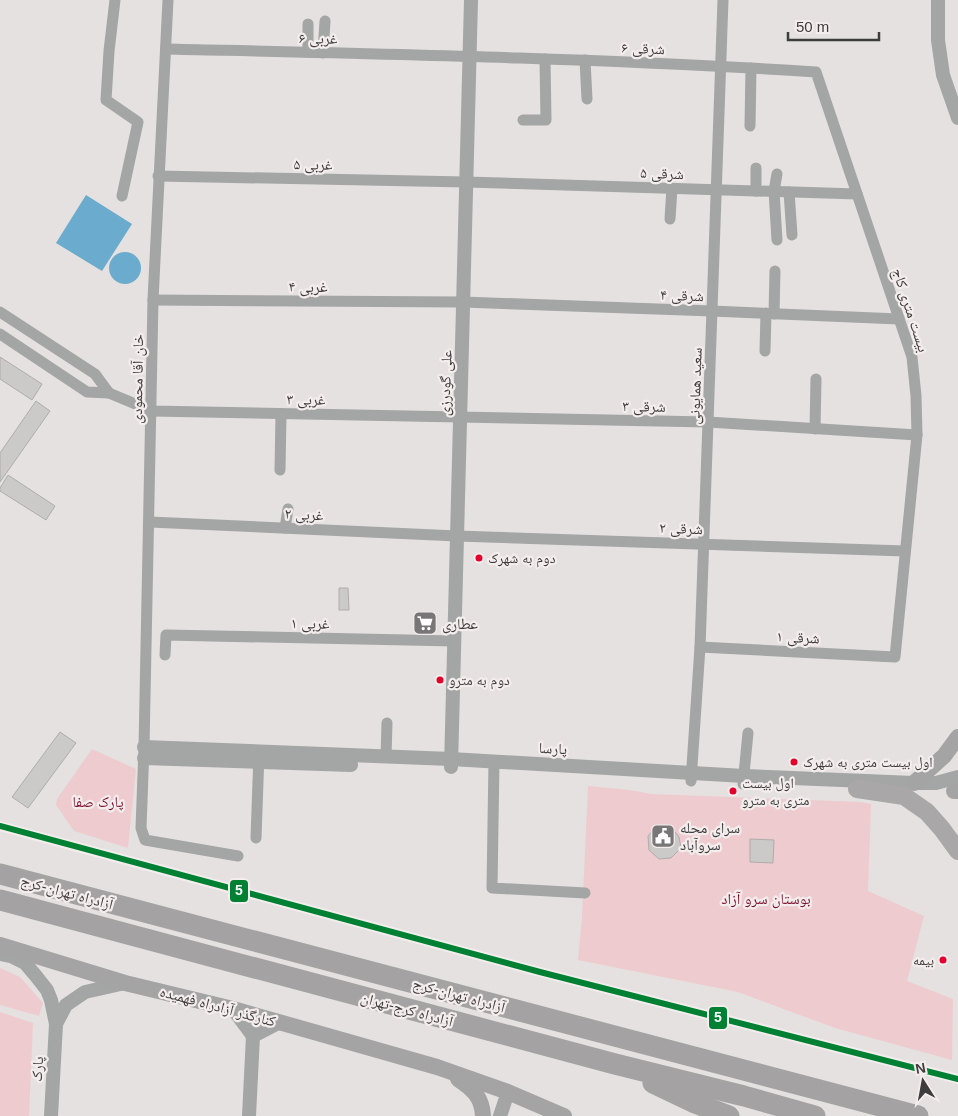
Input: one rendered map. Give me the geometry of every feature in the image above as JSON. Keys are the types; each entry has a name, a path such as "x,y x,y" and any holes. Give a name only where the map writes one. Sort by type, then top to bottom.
{"highway":[{"name":"آزادراه تهران-کرج","path":"0,874 918,1116"},
{"name":"آزادراه کرج-تهران","path":"0,900 815,1116"},
{"path":"614,1064 695,1103 729,1116"}],"main road":[{"path":"914,783 944,756 958,737"},
{"path":"857,789 904,796 927,812 958,851"},
{"name":"کنارگذر آزادراه فهمیده","path":"4,952 49,960 125,983 233,1009 437,1067"},
{"path":"437,1067 508,1092 556,1115"},
{"path":"437,1067 468,1085 478,1096 483,1116"}],"street":[{"path":"115,0 106,100 138,122 122,196"},
{"name":"خان آقا محمودی","path":"168,0 153,300 150,522 141,828 145,840 238,856"},
{"name":"علی گودرزی","path":"451,763 471,0"},
{"name":"سعید همایونی","path":"692,777 700,647 723,0"},
{"path":"938,0 938,40 943,76 958,118"},
{"path":"323,53 325,21"},
{"path":"308,24 308,52"},
{"name":"۶ غربی","path":"166,49 470,56"},
{"name":"۶ شرقی","path":"470,56 721,66 816,72"},
{"path":"523,120 546,120 545,59"},
{"path":"585,60 587,99"},
{"path":"750,126 751,68"},
{"name":"بیست متری کاج","path":"816,72 912,357 917,435 895,657"},
{"path":"756,168 756,191"},
{"path":"777,174 774,191 777,240"},
{"name":"۵ غربی","path":"158,176 466,182"},
{"name":"۵ شرقی","path":"466,182 857,194"},
{"path":"670,219 672,188"},
{"path":"789,192 792,235"},
{"path":"765,352 775,271"},
{"name":"۴ غربی","path":"153,300 463,302"},
{"name":"۴ شرقی","path":"463,302 899,319"},
{"path":"0,312 95,374 109,392"},
{"path":"0,334 87,392 109,392 152,411"},
{"path":"815,429 816,378"},
{"name":"۳ غربی","path":"152,411 460,417"},
{"path":"280,470 281,414"},
{"name":"۳ شرقی","path":"460,417 708,422 917,435"},
{"path":"285,528 288,509"},
{"name":"۲ غربی","path":"150,522 457,536"},
{"name":"۲ شرقی","path":"457,536 905,551"},
{"name":"۱ غربی","path":"165,655 166,635 454,641"},
{"name":"۱ شرقی","path":"700,647 895,657"},
{"path":"386,757 387,723"},
{"path":"744,780 748,733"},
{"name":"پارسا","path":"144,753 451,763"},
{"path":"256,838 259,757"},
{"name":"پارسا","path":"259,757 386,757 494,766 744,780 857,789 957,787"},
{"path":"494,766 492,888 585,892"},
{"name":"پارسا","path":"744,780 936,783 957,787"},
{"path":"4,952 25,963 47,990 56,1024"},
{"path":"56,1024 66,1005 85,992 125,983"},
{"path":"233,1009 253,1036 249,1116"},
{"path":"253,1036 280,1022"},
{"name":"پارک","path":"50,1116 56,1024"},
{"path":"500,1116 508,1092"}],"green space":[{"name":"پارک صفا","path":"92,749 136,769 128,848 74,831 56,805 57,799"},
{"name":"بوستان سرو آزاد","path":"588,786 651,794 861,802 871,804 868,891 924,916 907,981 953,999 952,1060 835,1028 738,992 578,960 582,917"},
{"path":"0,968 20,977 43,1003 39,1016 0,1005"},
{"path":"0,1012 33,1023 29,1116 0,1116"}],"water":[{"path":"86,195 132,224 102,271 56,243"},
{"path":"125,252 131,253 136,257 140,262 140,274 136,279 131,283 125,284 119,283 114,279 110,274 109,268 110,262 114,257 119,253"}],"building":[{"path":"0,357 42,384 32,400 0,379"},
{"path":"36,401 50,411 0,482 0,453"},
{"path":"8,475 55,506 46,520 0,491"},
{"path":"339,588 348,588 349,610 339,610"},
{"path":"60,732 76,743 28,808 12,797"},
{"path":"657,826 670,826 679,837 681,848 671,858 659,859 649,850 648,836"},
{"path":"750,839 774,840 773,863 750,862"}],"transit line":[{"name":"5","path":"0,826 540,972 958,1079"}],"place":[{"name":"دوم به شهرک","path":"479,558"},
{"name":"عطاری","path":"425,623"},
{"name":"دوم به مترو","path":"440,680"},
{"name":"اول بیست متری به شهرک","path":"794,762"},
{"name":"اول بیست متری به مترو","path":"733,791"},
{"name":"سرای محله سروآباد","path":"663,836"},
{"name":"بیمه","path":"943,960"}]}
